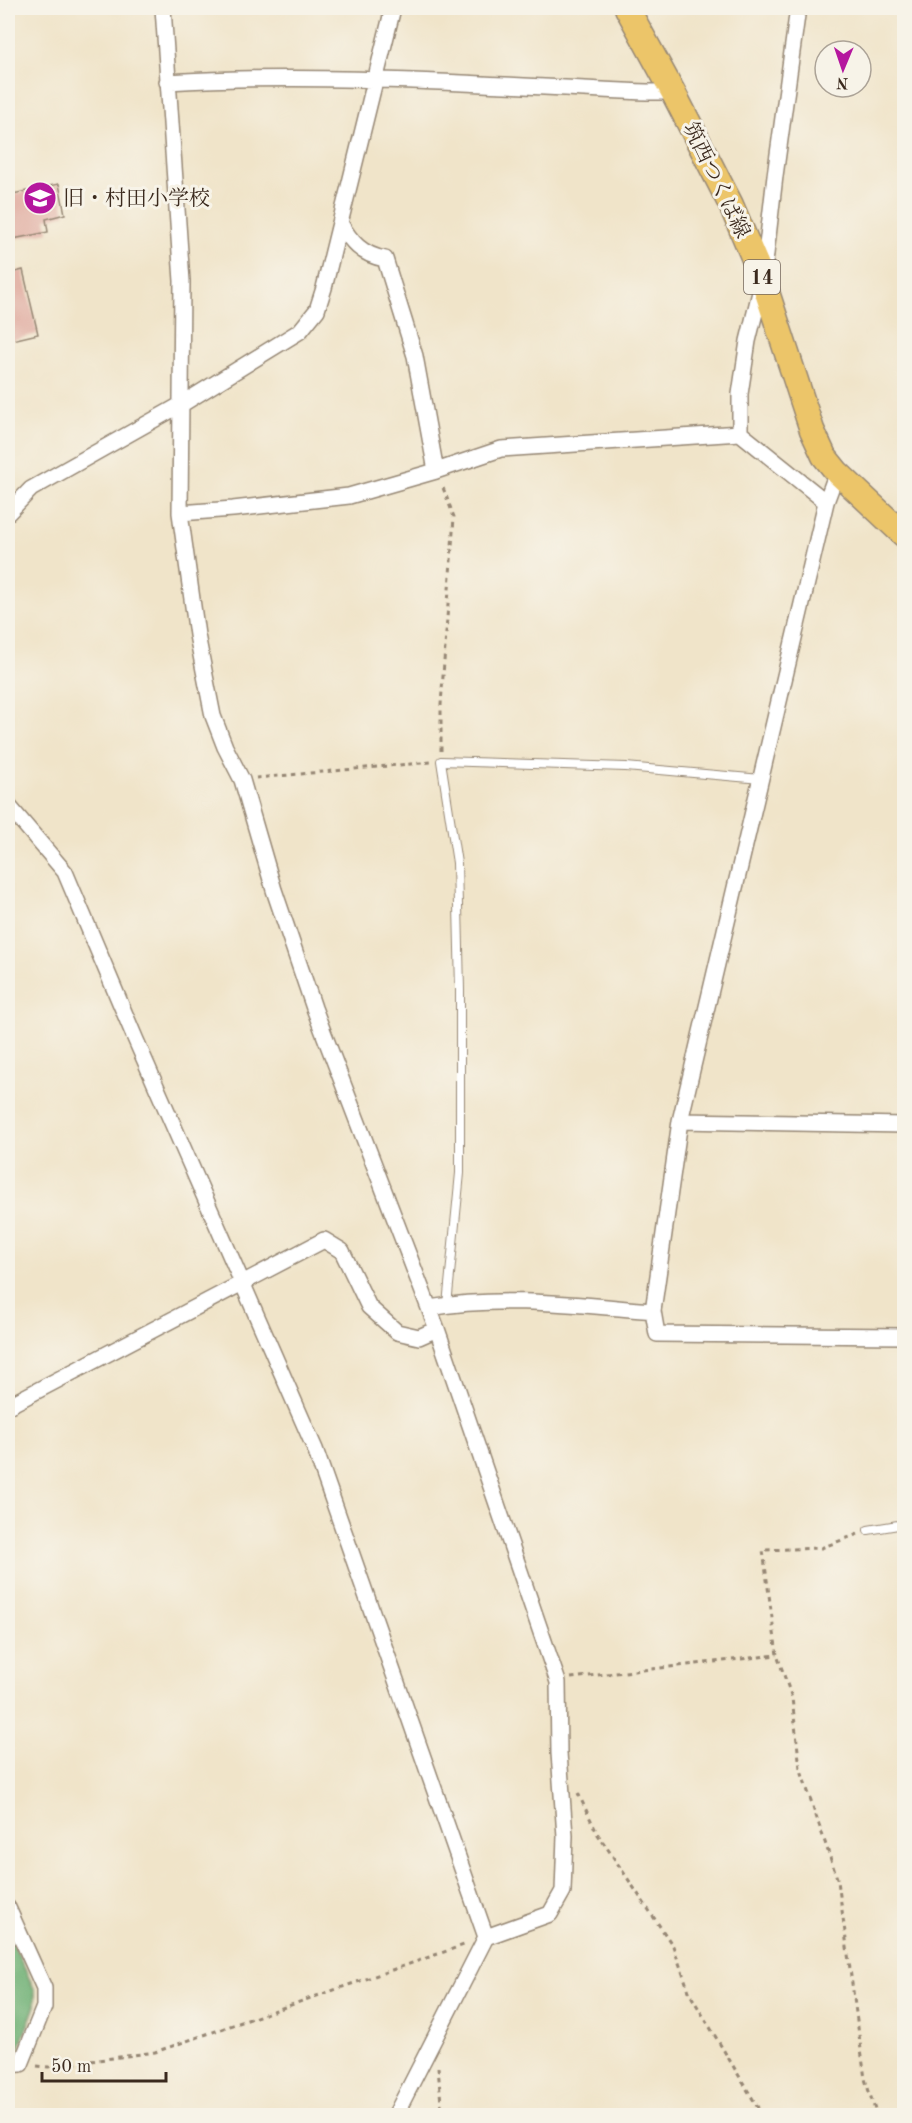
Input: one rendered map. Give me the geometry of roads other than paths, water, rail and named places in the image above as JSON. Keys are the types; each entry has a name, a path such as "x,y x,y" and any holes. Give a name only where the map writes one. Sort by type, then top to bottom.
{"main road":[{"name":"筑西つくば線","path":"627,8 731,205 763,280 812,430 824,456 837,472 904,536"}],"street":[{"path":"163,8 182,281 180,513 194,613 213,716 225,747 242,780 274,890 314,1008 437,1329 558,1682 559,1753 565,1836 563,1892 550,1914 486,1937 395,2115"},
{"path":"8,513 32,489 182,404 300,331 317,310 393,8"},
{"path":"740,433 740,394 748,341 763,280 798,8"},
{"path":"168,82 221,79 375,80 673,92"},
{"path":"340,223 352,242 374,257 385,259 415,356 436,471"},
{"path":"180,513 349,496 436,471 501,448 740,433 826,502"},
{"path":"837,472 826,502 680,1121 653,1311 657,1334 904,1336"},
{"path":"8,805 65,872 315,1449 486,1937"},
{"path":"680,1121 904,1125"},
{"path":"8,1406 324,1240 342,1251 369,1307 397,1332 419,1337 437,1329"},
{"path":"429,1308 516,1300 653,1311"},
{"path":"8,1908 44,1988 44,2007 14,2065"}],"lane":[{"path":"447,1305 460,1173 460,990 457,863 441,761 626,767 761,779"},
{"path":"868,1530 904,1524"}],"place":[{"name":"旧・村田小学校","path":"40,198"}]}
